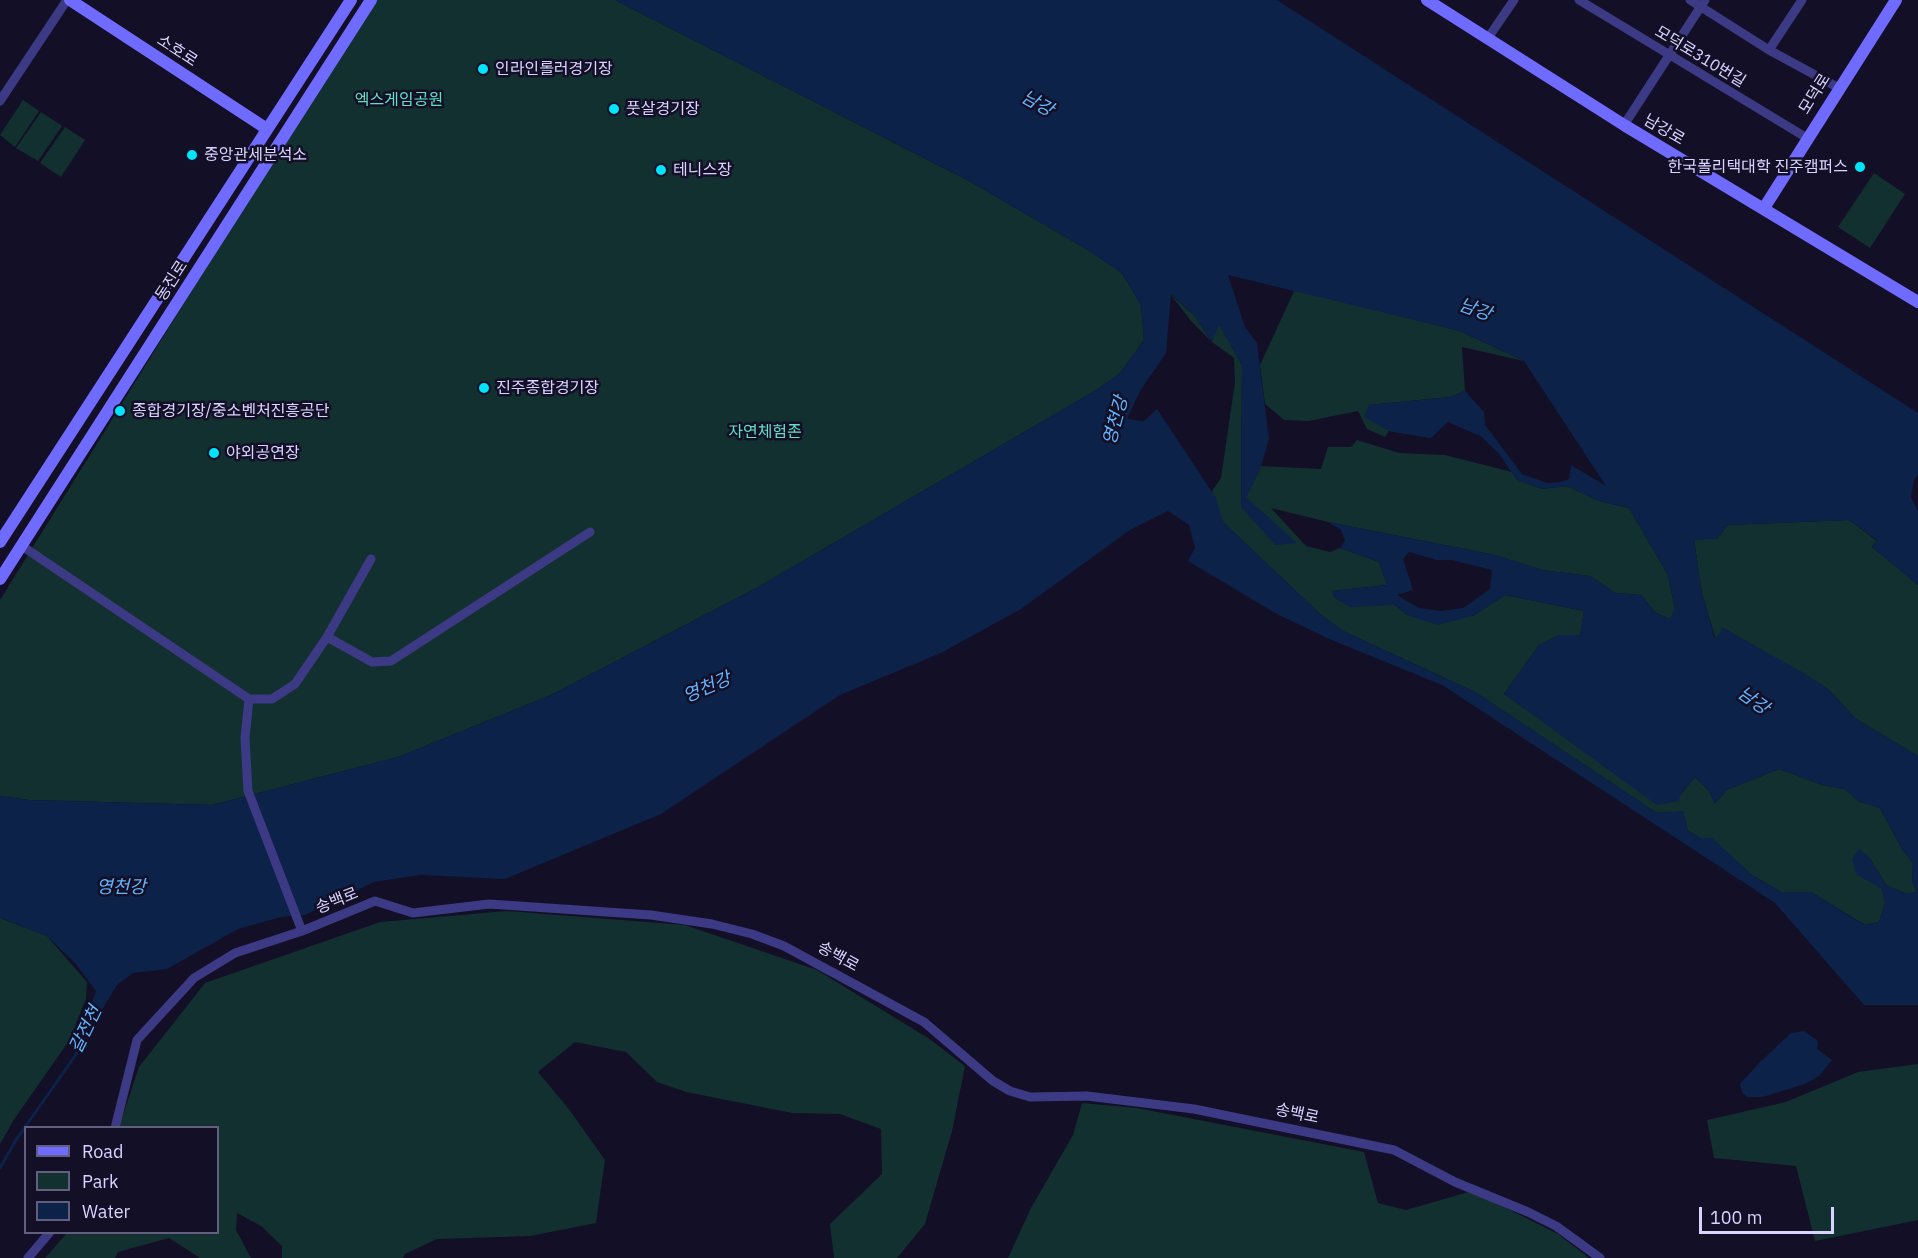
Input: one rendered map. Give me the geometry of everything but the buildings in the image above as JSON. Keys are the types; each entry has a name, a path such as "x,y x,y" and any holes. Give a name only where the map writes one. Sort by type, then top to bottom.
{"street":[{"path":"0,101 68,0"},
{"name":"소호로","path":"68,0 267,129"},
{"name":"동진로","path":"2,536 351,0"},
{"name":"동진로","path":"0,579 370,0"},
{"name":"남강로","path":"1427,0 1624,125 1918,302"},
{"path":"1488,38 1514,0"},
{"name":"모덕로310번길","path":"1579,0 1807,138"},
{"path":"1690,0 1703,3 1769,50 1839,88"},
{"path":"1769,50 1802,0"},
{"name":"모덕로","path":"1764,208 1896,0"},
{"path":"1624,125 1671,56 1703,3"},
{"path":"327,637 372,662 391,661 590,532"},
{"path":"2,536 22,546 249,699 272,699 295,684 327,637 371,559"},
{"path":"249,699 245,738 248,790 302,931"},
{"name":"송백로","path":"116,1126 137,1040 194,978 235,953 302,931 375,901 413,912 489,904 651,915 712,924 752,933 784,946 924,1022 993,1081 1010,1090 1030,1096 1087,1096 1194,1109 1394,1150 1455,1182 1556,1226 1600,1258"},
{"path":"28,1258 49,1234"}],"green space":[{"path":"372,0 615,0 969,181 1088,250 1122,273 1141,305 1144,340 1120,373 1098,389 760,586 551,695 398,757 212,805 29,800 0,796 0,600"},
{"path":"23,100 39,111 15,147 0,135"},
{"path":"41,112 62,126 38,161 16,148"},
{"path":"65,127 85,140 61,177 40,163"},
{"path":"1874,173 1905,194 1870,248 1838,227"},
{"path":"1295,289 1460,331 1524,361 1462,347 1465,391 1450,397 1368,405 1431,438 1389,431 1385,437 1367,429 1358,411 1309,421 1284,420 1265,404 1260,365"},
{"path":"1170,294 1194,315 1211,341 1192,322"},
{"path":"1219,324 1242,365 1241,507 1261,466 1321,469 1328,447 1351,447 1357,440 1399,453 1445,455 1512,472 1516,479 1542,489 1567,486 1599,501 1629,508 1668,575 1675,609 1670,619 1656,613 1641,595 1615,593 1590,576 1542,570 1495,555 1328,522 1271,508 1306,546 1330,552 1340,548 1379,562 1387,585 1332,591 1374,605 1395,605 1407,615 1473,616 1505,595 1584,611 1580,635 1559,635 1539,645 1504,694 1680,795 1695,777 1709,791 1715,803 1727,790 1779,769 1823,785 1845,789 1858,801 1880,808 1902,849 1913,863 1912,881 1917,892 1907,894 1886,885 1869,857 1885,903 1879,922 1865,925 1811,892 1781,892 1752,875 1712,839 1701,838 1688,831 1683,812 1657,813 1475,692 1343,631 1321,615 1223,522 1212,491 1221,478 1235,382 1234,358 1211,341"},
{"path":"1849,520 1877,541 1872,547 1918,585 1918,756 1856,719 1828,689 1723,628 1716,640 1702,594 1694,539 1717,539 1728,525"},
{"path":"507,911 685,925 817,970 928,1038 965,1066 952,1131 925,1224 897,1258 834,1258 830,1224 882,1174 881,1129 840,1114 792,1113 686,1092 657,1082 626,1052 575,1042 538,1072 568,1108 605,1160 596,1223 530,1236 437,1239 405,1254 403,1258 282,1258 282,1246 261,1226 237,1213 236,1230 251,1258 200,1258 169,1238 118,1252 115,1258 45,1258 66,1234 219,1234 219,1126 119,1126 139,1067 205,983 380,922"},
{"path":"0,918 47,936 87,982 86,999 69,1041 15,1118 0,1144"},
{"path":"1918,1064 1918,1220 1815,1241 1796,1166 1714,1158 1707,1120 1786,1102 1858,1072"},
{"path":"1082,1103 1137,1108 1364,1152 1378,1203 1406,1210 1472,1191 1558,1234 1589,1258 1008,1258 1031,1208 1073,1135"}],"water":[{"path":"615,0 1277,0 1918,413 1918,475 1914,480 1911,497 1918,511 1918,585 1872,547 1877,540 1849,520 1728,525 1717,539 1694,540 1702,594 1715,639 1723,628 1802,672 1828,689 1856,719 1918,756 1918,1005 1864,1005 1775,903 1442,685 1329,639 1275,613 1188,561 1195,548 1189,525 1168,511 1130,530 1021,609 941,653 840,695 661,814 505,879 420,875 374,882 305,915 281,917 238,929 167,969 133,973 117,985 97,1018 89,1010 96,991 76,964 47,936 0,918 0,796 29,800 212,805 398,757 551,695 760,586 1098,389 1120,373 1144,340 1141,305 1122,273 1088,250 969,181","holes":["1228,275 1460,331 1524,361 1606,486 1571,465 1569,479 1560,482 1547,483 1522,474 1485,425 1484,412 1465,391 1450,397 1369,405 1364,417 1389,431 1431,438 1448,422 1482,437 1500,455 1516,479 1542,489 1567,486 1599,501 1629,508 1668,575 1675,609 1670,619 1656,613 1641,595 1615,593 1590,576 1542,570 1495,555 1328,522 1341,530 1345,541 1340,548 1379,562 1387,585 1332,591 1334,598 1350,607 1395,605 1407,615 1438,625 1473,616 1505,595 1584,611 1580,635 1559,635 1539,645 1504,694 1657,805 1679,801 1680,795 1695,777 1709,791 1714,803 1727,790 1779,769 1823,785 1845,789 1858,801 1880,808 1902,849 1913,863 1912,881 1917,892 1907,894 1886,885 1869,857 1859,849 1852,859 1856,874 1882,889 1885,903 1879,922 1864,925 1811,892 1781,892 1752,875 1712,838 1701,838 1688,831 1683,811 1657,813 1475,692 1343,631 1321,615 1223,522 1216,498 1157,409 1144,421 1127,419 1140,391 1166,353 1171,294 1194,315 1212,342 1219,325 1242,365 1241,507 1275,545 1297,543 1246,497 1260,470 1269,439 1257,343 1245,327","1409,552 1437,560 1452,560 1492,570 1490,589 1463,608 1441,611 1419,608 1397,595 1413,590 1403,559"]},
{"path":"1804,1031 1818,1041 1817,1049 1832,1060 1819,1076 1805,1084 1763,1097 1747,1097 1742,1092 1740,1084 1791,1033"}],"waterway":[{"name":"갈전천","path":"26,1126 75,1056 94,1014"},
{"name":"갈전천","path":"0,1168 24,1129"}],"place":[{"name":"인라인롤러경기장","path":"483,69"},
{"name":"풋살경기장","path":"614,109"},
{"name":"중앙관세분석소","path":"192,155"},
{"name":"한국폴리택대학 진주캠퍼스","path":"1860,167"},
{"name":"테니스장","path":"661,170"},
{"name":"진주종합경기장","path":"484,388"},
{"name":"종합경기장/중소벤처진흥공단","path":"120,411"},
{"name":"야외공연장","path":"214,453"}],"park label":[{"name":"엑스게임공원","path":"399,100"},
{"name":"자연체험존","path":"765,432"}],"water label":[{"name":"남강","path":"1037,104"},
{"name":"남강","path":"1475,310"},
{"name":"영천강","path":"1116,421"},
{"name":"영천강","path":"707,688"},
{"name":"남강","path":"1753,701"},
{"name":"영천강","path":"121,888"}]}
